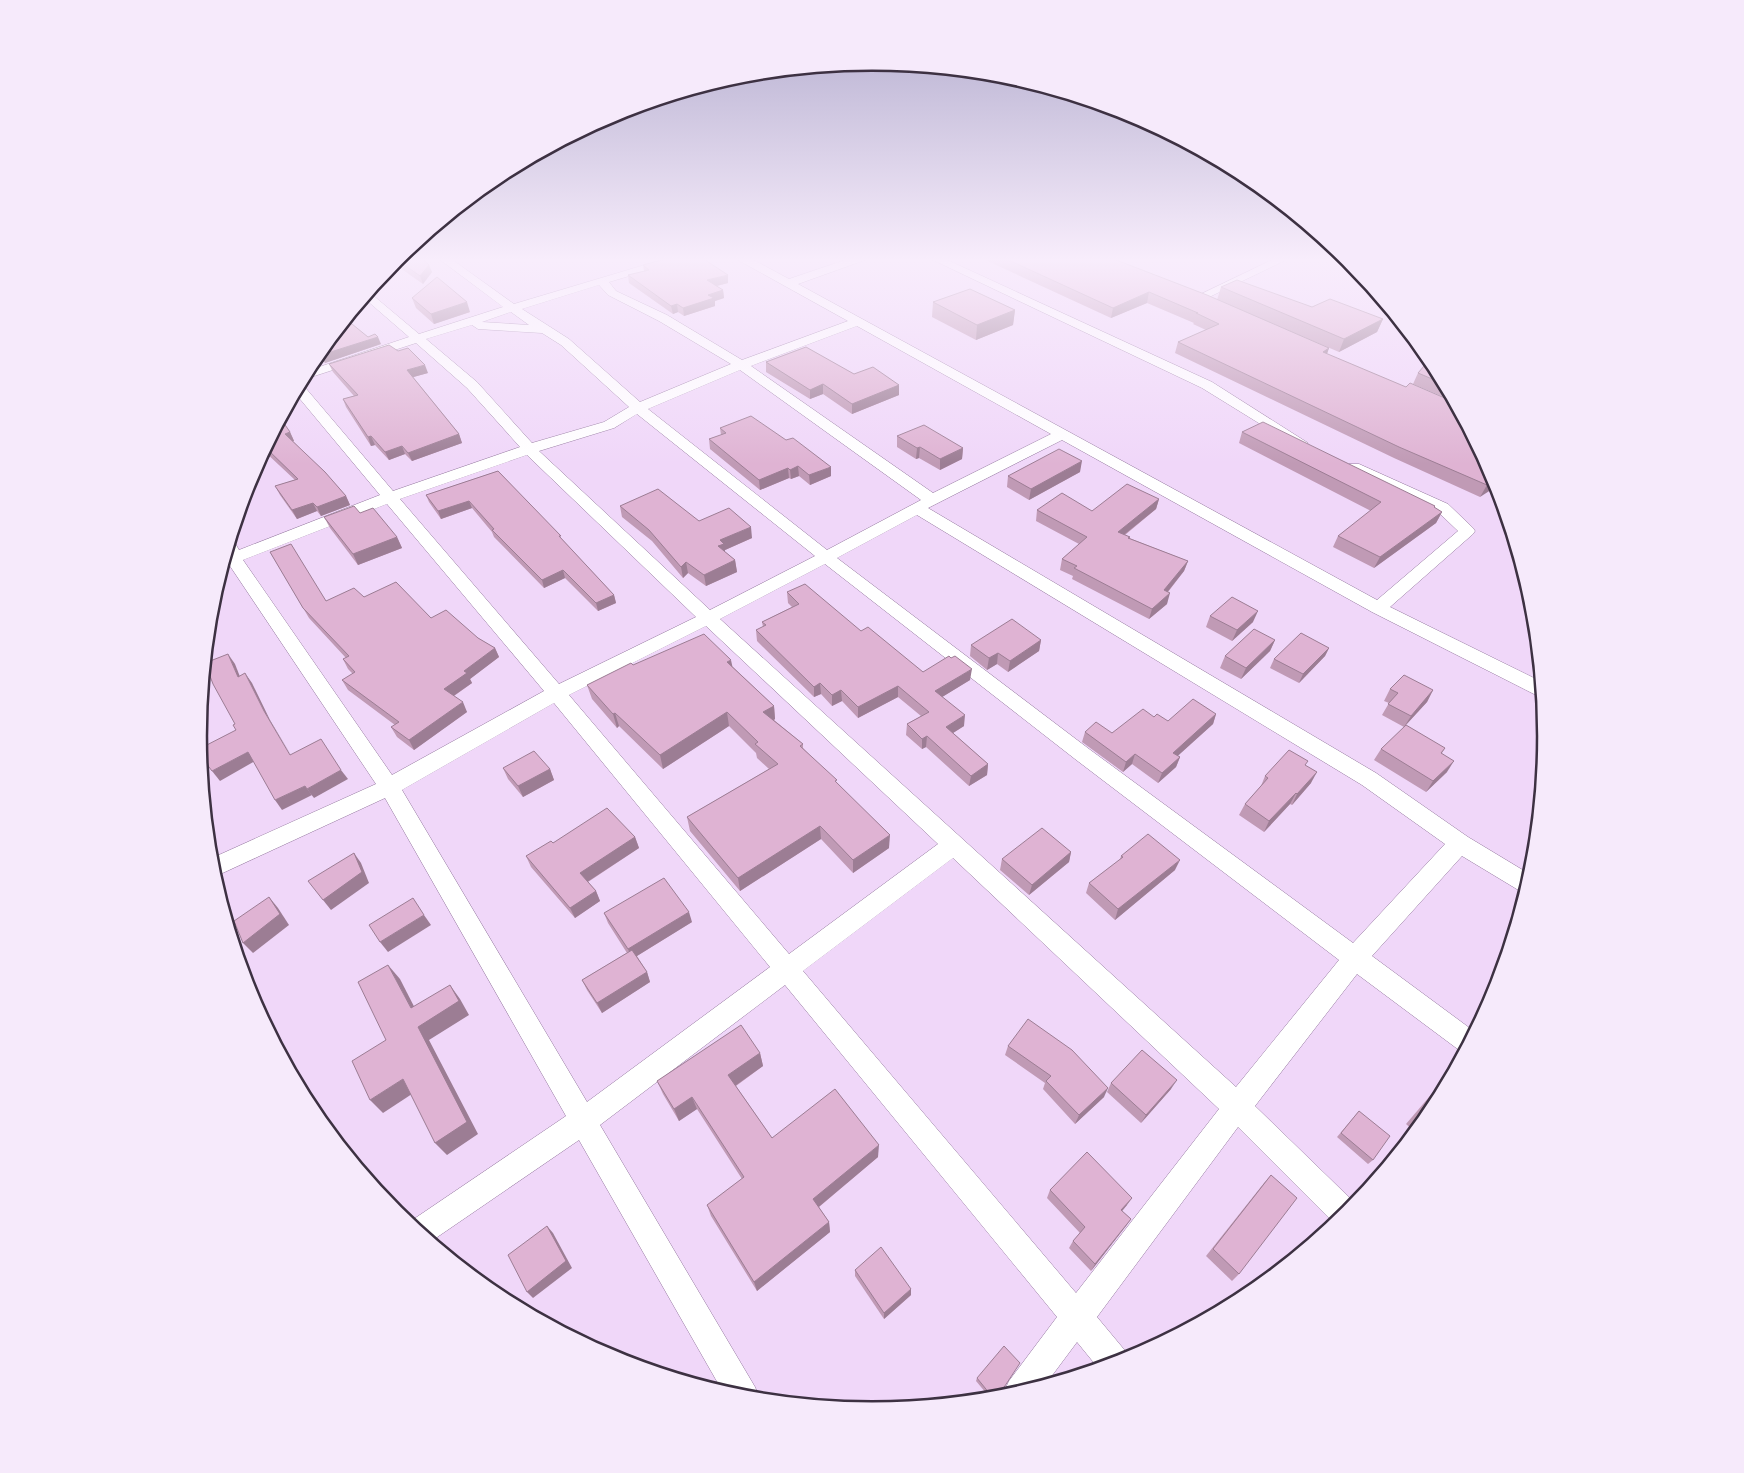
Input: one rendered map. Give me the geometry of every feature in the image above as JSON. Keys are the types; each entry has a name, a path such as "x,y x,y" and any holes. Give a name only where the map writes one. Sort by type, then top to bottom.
{"street":[{"path":"404,327 472,386 529,449 708,618 1237,1108 1340,1209"},
{"path":"316,372 453,327"},
{"path":"516,327 546,330"},
{"path":"541,327 565,342 638,408 826,557 1074,748 1464,1040"},
{"path":"678,327 741,365 925,504 1370,779 1460,843 1521,881"},
{"path":"232,555 529,449 609,424 638,408 741,365 844,327"},
{"path":"869,327 1378,608 1535,686"},
{"path":"1082,327 1207,385 1317,452"},
{"path":"303,393 556,693 1110,1357"},
{"path":"220,865 389,788 556,693 708,618 1062,434"},
{"path":"1340,461 1442,508 1467,531 1378,608"},
{"path":"231,559 389,788 738,1388"},
{"path":"1027,1383 1237,1108 1354,959 1460,843"},
{"path":"424,1228 583,1121 954,846"}],"building":[{"path":"348,327 355,327 368,337 375,334 378,337 329,352"},
{"path":"1213,327 1280,327 1329,348 1323,352 1406,387 1410,383 1444,398 1469,442 1488,484 1399,447 1178,342"},
{"path":"1315,327 1368,327 1344,339"},
{"path":"389,345 398,351 408,348 425,365 407,370 459,434 408,453 402,446 385,452 371,436 368,437 343,399 358,395 329,364"},
{"path":"806,347 854,374 873,367 899,385 852,404 823,384 810,390 766,362"},
{"path":"1424,366 1433,379 1418,373"},
{"path":"751,416 786,440 793,438 831,467 809,475 798,466 759,480 709,439 726,433 720,428"},
{"path":"1263,422 1435,506 1442,512 1380,557 1338,536 1381,502 1242,432"},
{"path":"285,424 290,432 285,434 325,472 346,496 317,507 313,503 292,510 275,486 298,479 270,452"},
{"path":"924,425 963,448 940,459 897,436"},
{"path":"1059,449 1082,461 1031,489 1008,476"},
{"path":"498,471 561,536 559,536 614,595 596,603 563,570 542,580 492,530 494,529 469,501 438,511 426,495"},
{"path":"1127,484 1159,499 1118,532 1130,537 1128,538 1188,561 1164,590 1170,593 1152,609 1074,568 1077,566 1062,559 1087,537 1037,510 1062,493 1092,511"},
{"path":"658,489 699,521 729,508 751,527 720,540 724,544 718,546 735,560 704,575 686,562 681,567 649,530 620,506"},
{"path":"354,506 360,513 373,508 397,537 353,554 324,517"},
{"path":"291,544 326,601 354,588 364,597 396,582 431,618 446,610 478,638 495,648 464,671 467,673 444,689 463,702 409,740 391,727 399,722 342,680 355,672 343,659 349,656 303,608 270,552"},
{"path":"805,584 861,631 868,627 923,672 949,656 951,658 955,656 972,669 935,691 965,715 946,727 988,764 971,776 927,736 922,739 907,724 929,712 898,686 858,707 841,690 832,695 820,683 814,687 756,630 766,625 762,622 799,604 787,592"},
{"path":"1232,597 1258,611 1237,630 1210,616"},
{"path":"1012,619 1041,640 1010,661 998,653 989,658 971,645"},
{"path":"1254,629 1275,640 1246,668 1225,656"},
{"path":"1301,633 1329,648 1303,674 1274,659"},
{"path":"704,634 731,660 727,662 774,706 763,712 803,744 800,746 837,780 835,781 890,835 853,860 820,826 738,878 687,817 778,764 755,744 758,742 727,712 660,755 615,713 613,714 587,685 631,663 633,665"},
{"path":"228,654 238,677 245,673 264,711 290,755 321,739 341,770 307,789 305,786 275,800 248,752 212,771 208,765 207,745 236,730 233,725 235,724 210,675 211,661"},
{"path":"1404,675 1433,690 1411,716 1388,704 1398,693 1390,689"},
{"path":"1193,699 1216,714 1173,753 1180,757 1162,773 1135,754 1126,762 1085,732 1096,722 1112,733 1143,709 1154,717 1157,714 1168,721"},
{"path":"1406,725 1445,748 1441,753 1454,761 1433,781 1381,749"},
{"path":"1289,750 1308,761 1305,765 1317,772 1269,821 1245,804 1268,778 1265,776"},
{"path":"534,751 550,769 518,786 503,768"},
{"path":"607,808 635,837 580,873 596,891 570,908 526,856 551,841 553,843"},
{"path":"1042,828 1071,852 1032,885 1002,859"},
{"path":"1148,834 1180,860 1118,909 1089,883 1123,857 1121,856"},
{"path":"354,853 362,872 323,900 308,881"},
{"path":"664,878 689,912 628,949 604,913"},
{"path":"269,897 280,914 243,943 234,921"},
{"path":"413,898 424,915 380,942 369,925"},
{"path":"632,950 647,972 597,1003 582,980"},
{"path":"388,965 411,1008 450,985 459,1001 418,1027 467,1122 435,1143 403,1079 370,1100 352,1061 386,1040 358,982"},
{"path":"1028,1019 1072,1050 1108,1088 1079,1115 1046,1081 1051,1076 1008,1046"},
{"path":"741,1025 760,1053 728,1075 772,1138 835,1089 879,1145 813,1199 829,1222 754,1282 707,1205 744,1177 692,1097 674,1109 657,1081"},
{"path":"1142,1050 1177,1080 1146,1115 1111,1083"},
{"path":"1359,1111 1390,1136 1373,1160 1341,1133"},
{"path":"1087,1152 1132,1198 1121,1210 1131,1219 1095,1264 1073,1241 1085,1227 1050,1190"},
{"path":"1271,1175 1297,1198 1239,1274 1213,1249"},
{"path":"547,1226 566,1261 527,1292 508,1255"},
{"path":"881,1247 911,1289 884,1313 855,1270"},
{"path":"1004,1346 1020,1363 1003,1389 988,1391 977,1378"}]}
